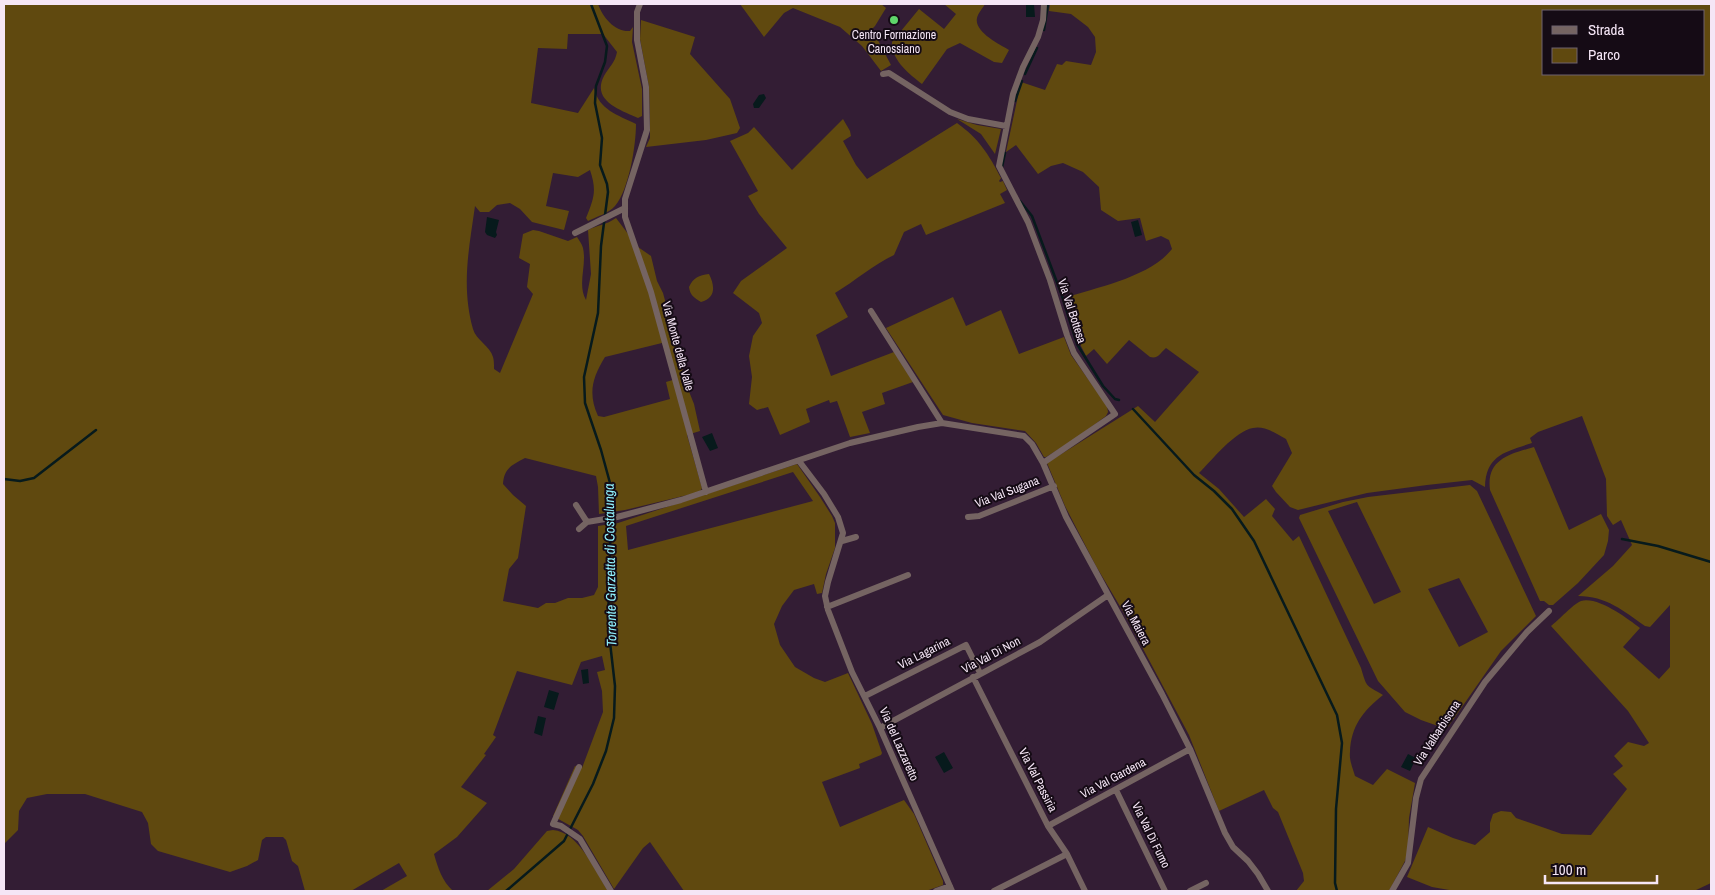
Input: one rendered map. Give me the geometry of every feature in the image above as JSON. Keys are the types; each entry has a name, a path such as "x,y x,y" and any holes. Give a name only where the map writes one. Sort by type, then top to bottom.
{"street":[{"name":"Via Monte della Valle","path":"640,4 637,12 637,40 646,87 647,130 625,199 625,217 651,292 706,492"},
{"name":"Via Val Bottesa","path":"1043,463 1109,420 1115,414 1074,353 1050,280 1028,222 998,166 1013,94 1023,67 1038,37 1043,20 1044,4"},
{"path":"883,74 889,73 950,112 968,119 1006,126"},
{"path":"575,233 625,208"},
{"path":"871,311 942,423"},
{"name":"Via Maiera","path":"800,461 850,443 918,426 942,423 1024,436 1032,444 1043,463 1066,518 1190,750 1225,833 1233,847 1248,860 1268,891"},
{"path":"578,529 587,522 617,517 706,492 800,461"},
{"name":"Via del Lazzaretto","path":"800,461 838,517 843,534 828,582 825,596 827,607 852,672 880,728 951,889"},
{"name":"Via Val Sugana","path":"968,517 980,516 1054,486"},
{"path":"576,505 587,522"},
{"path":"842,541 856,537"},
{"path":"827,607 908,575"},
{"name":"Via Val Di Non","path":"880,728 1040,642 1108,595"},
{"name":"Via Valbarbisona","path":"1392,891 1408,863 1416,798 1421,779 1485,682 1527,632 1549,611"},
{"name":"Via Lagarina","path":"865,696 966,645 980,673"},
{"name":"Via Val Passiria","path":"973,677 1048,826 1067,854 1085,891"},
{"name":"Via Val Gardena","path":"1048,826 1190,750"},
{"path":"579,768 553,824 561,826 577,836 611,891"},
{"name":"Via Val Di Fumo","path":"1116,790 1165,891"},
{"path":"994,891 1067,854"},
{"path":"1190,891 1206,883"},
{"path":"936,891 951,889"}],"green space":[{"path":"4,4 598,4 606,19 615,27 630,31 633,27 632,42 642,89 642,116 638,118 616,108 601,92 604,76 617,52 603,34 568,34 567,49 538,48 531,103 578,113 594,88 600,102 605,107 636,124 631,167 620,199 609,211 588,221 586,218 593,200 594,189 590,170 578,177 553,173 546,206 569,211 564,230 532,222 520,209 510,203 497,205 489,212 480,212 475,206 467,268 469,313 475,333 491,353 494,360 494,369 500,373 533,294 527,287 530,264 519,258 523,234 533,230 568,241 577,237 583,248 584,255 582,288 586,300 591,274 588,230 616,218 638,247 651,256 657,281 663,293 681,359 684,379 694,404 700,431 687,435 702,488 700,492 625,510 599,514 596,476 525,458 516,463 505,474 503,484 526,506 518,558 509,569 503,601 538,608 546,603 594,595 598,587 598,526 618,523 797,464 832,516 835,523 835,548 822,593 817,594 814,584 794,590 782,606 774,624 780,645 795,667 814,678 825,682 848,673 872,724 882,753 859,764 860,768 822,782 840,827 904,800 914,814 943,881 943,885 926,891 684,891 650,842 643,848 614,889 578,830 553,816 575,766 582,768 603,712 602,691 597,672 605,670 602,656 581,662 572,685 517,671 493,735 496,737 484,754 486,755 461,787 487,803 457,837 434,854 443,879 453,891 381,891 407,876 399,863 351,891 305,891 298,866 292,861 286,840 283,837 266,837 262,840 258,860 230,872 158,851 151,844 148,823 142,812 85,794 47,794 27,798 19,811 18,830 4,844","holes":["662,343 676,379 666,382 670,399 604,417 598,416 592,393 594,379 605,357","793,472 813,501 628,550 626,526"]},
{"path":"740,4 881,4 886,8 872,29 891,65 881,71 862,46 840,27 793,8 784,13 764,37"},
{"path":"944,4 985,4 977,18 979,28 988,37 1009,50 1002,63 994,62 960,43 947,49 922,84 907,72 898,61 892,42 919,9 944,29 956,14"},
{"path":"1050,4 1711,4 1711,883 1694,891 1455,891 1432,887 1407,877 1428,827 1475,845 1490,832 1493,814 1501,811 1511,812 1516,818 1562,834 1591,835 1627,789 1613,774 1623,766 1614,756 1628,742 1644,746 1649,743 1628,711 1551,626 1581,601 1596,602 1612,609 1640,628 1623,647 1659,679 1670,667 1670,605 1650,627 1645,626 1614,605 1597,599 1578,596 1613,566 1632,545 1621,520 1613,525 1607,516 1606,479 1582,416 1538,432 1530,438 1532,443 1499,456 1489,468 1485,487 1472,480 1427,485 1367,493 1298,510 1290,507 1272,486 1292,453 1286,439 1257,427 1246,430 1231,440 1199,473 1219,489 1244,517 1266,499 1275,509 1272,516 1293,541 1299,536 1366,682 1370,687 1383,695 1364,713 1353,734 1350,755 1355,776 1373,785 1387,769 1415,783 1409,818 1408,851 1405,861 1389,891 1296,891 1304,881 1303,873 1278,812 1273,808 1264,790 1219,811 1189,735 1124,613 1096,566 1065,506 1047,463 1138,406 1155,422 1199,372 1166,348 1157,356 1150,357 1129,340 1107,364 1094,349 1086,356 1075,334 1064,298 1122,280 1151,267 1172,249 1169,240 1161,236 1146,241 1140,218 1118,221 1101,210 1099,187 1083,172 1063,163 1051,166 1038,174 1016,145 1006,152 1021,82 1045,90 1057,64 1062,65 1066,61 1091,65 1096,52 1095,37 1088,27 1071,14 1049,11"},
{"path":"641,20 695,37 690,54 730,99 740,128 737,133 706,140 646,147 650,138 649,87 640,39"},
{"path":"843,119 851,136 843,141 856,165 867,179 957,123 977,141 992,161 1001,178 999,181 1003,181 1007,190 1000,194 1005,203 926,235 921,224 904,232 894,255 835,293 848,317 816,335 831,376 894,352 913,382 882,393 885,404 862,412 870,433 850,437 837,401 830,403 829,400 806,409 810,422 780,435 768,407 757,410 749,404 752,377 749,356 753,336 762,323 759,313 733,293 741,281 787,248 759,214 748,196 758,191 730,141 748,133 754,127 792,170"},
{"path":"957,119 1001,129 995,154 981,134"},
{"path":"709,274 713,287 712,295 701,302 693,296 689,287 692,281 702,275"},
{"path":"953,297 966,326 1001,310 1019,354 1064,337 1071,355 1107,406 1108,412 1106,416 1075,439 1044,457 1036,443 1025,431 972,423 943,415 886,328"},
{"path":"1534,447 1569,530 1601,514 1609,530 1604,555 1578,583 1553,605 1540,601 1490,490 1492,471 1502,459 1516,452"},
{"path":"1470,485 1477,491 1536,616 1501,651 1448,727 1438,726 1405,712 1378,681 1299,518 1300,515 1343,502 1368,497","holes":["1357,502 1401,592 1374,604 1328,511","1459,578 1488,632 1459,647 1428,589"]},
{"path":"547,831 562,832 578,845 592,863 608,891 487,891 514,869"}],"shaded area":[{"path":"1026,4 1034,4 1035,17 1026,17"},
{"path":"764,94 766,98 759,108 754,108 753,104 759,95"},
{"path":"487,217 499,220 495,238 487,235 485,232"},
{"path":"1138,220 1142,235 1135,237 1131,222"},
{"path":"712,433 718,448 710,451 702,437"},
{"path":"588,669 589,683 583,684 581,670"},
{"path":"549,690 559,693 554,710 544,707"},
{"path":"538,716 546,718 542,736 534,733"},
{"path":"944,752 953,768 944,773 935,757"},
{"path":"1408,754 1416,758 1410,771 1401,767"}],"waterway":[{"name":"Torrente Garzetta di Costalunga","path":"506,891 564,841 593,784 606,751 614,718 615,686 608,625 610,483 585,403 584,377 598,313 601,246 608,192 600,165 602,138 595,103 596,86 605,62 607,46 591,4"},
{"path":"1044,30 1048,4"},
{"path":"1025,74 1037,48"},
{"path":"1015,101 1022,81"},
{"path":"1002,167 1005,153"},
{"path":"1020,201 1032,216 1061,293 1077,344 1103,386 1115,399 1119,400"},
{"path":"1133,409 1194,475 1232,509 1254,541 1337,715 1342,743 1336,809 1335,883 1337,891"},
{"path":"4,479 20,481 34,478 96,430"},
{"path":"1622,539 1658,546 1711,562"}],"place":[{"name":"Centro Formazione Canossiano","path":"894,20"}]}
